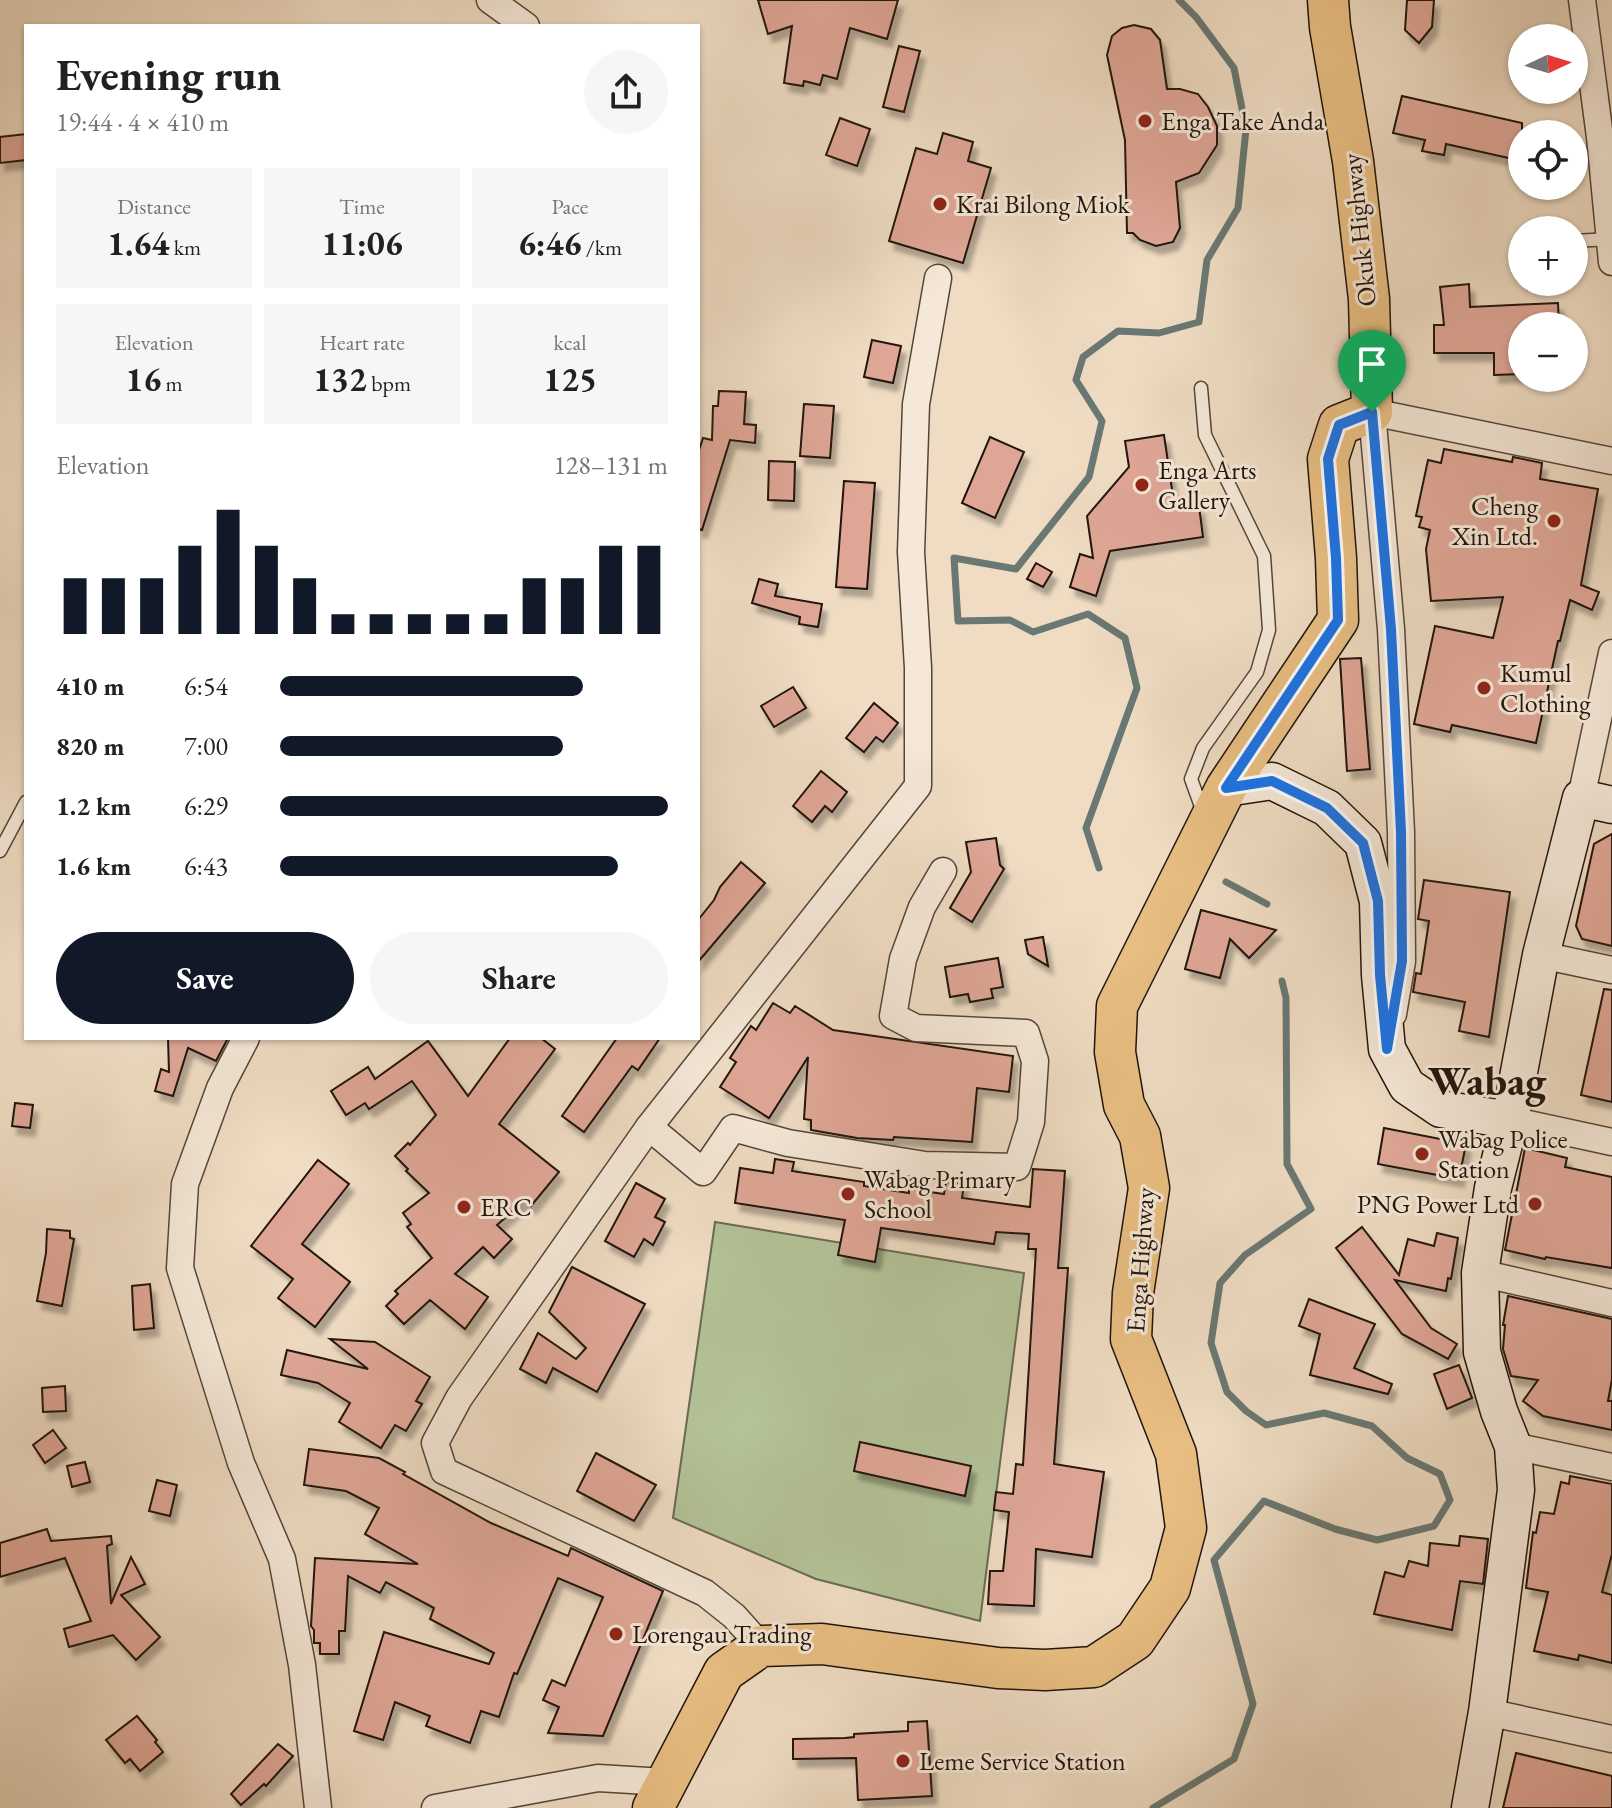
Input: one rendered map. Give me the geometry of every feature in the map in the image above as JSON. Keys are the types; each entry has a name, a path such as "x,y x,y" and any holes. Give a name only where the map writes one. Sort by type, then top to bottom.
{"main road":[{"name":"Okuk Highway","path":"1328,0 1353,161 1369,299 1372,412"},
{"path":"1226,788 1338,620 1328,459 1339,425 1372,412"},
{"name":"Enga Highway","path":"761,1646 822,1644 998,1668 1045,1670 1094,1667 1135,1640 1170,1588 1186,1528 1176,1454 1131,1339 1133,1293 1149,1188 1140,1136 1124,1105 1115,1052 1117,1006 1226,788"},
{"path":"659,1795 724,1672 761,1646"}],"street":[{"path":"490,0 523,24"},
{"path":"1582,0 1611,250"},
{"path":"761,1646 734,1616 705,1593 444,1471 435,1443 459,1398 649,1127 918,786 918,668 911,552 916,418 938,278"},
{"path":"1387,1049 1402,961 1401,832 1391,629 1372,412 1612,461"},
{"path":"1470,1808 1487,1712 1516,1490 1513,1446 1482,1352 1480,1273 1493,1188 1510,1120 1541,955 1596,802 1612,653"},
{"path":"1226,788 1272,781 1327,808 1363,843 1378,901 1380,975 1387,1049 1407,1086 1441,1109 1612,1142"},
{"path":"649,1127 703,1172 733,1128 788,1143 925,1165 1017,1167 1031,1122 1035,1061 1026,1033 916,1028 893,1016 903,959 922,907 943,871"},
{"path":"1541,955 1612,970"},
{"path":"245,1040 220,1088 185,1184 180,1268 241,1463 282,1559 302,1665 318,1808"},
{"path":"1480,1273 1612,1303"},
{"path":"1513,1446 1612,1467"},
{"path":"1487,1712 1612,1739"},
{"path":"435,1808 598,1778 659,1795"}],"lane":[{"path":"1588,244 1611,250"},
{"path":"1201,388 1205,435 1264,556 1269,630 1257,672 1203,748 1191,779 1208,826"},
{"path":"0,851 24,806"}],"green space":[{"path":"715,1222 1024,1273 980,1621 816,1579 673,1518"}],"building":[{"path":"758,0 898,0 887,39 850,28 837,79 823,75 820,85 804,81 803,86 784,83 792,26 768,34"},
{"path":"1407,0 1434,0 1432,27 1419,43 1405,30"},
{"name":"Enga Take Anda","path":"1134,25 1151,29 1160,40 1167,89 1198,94 1217,126 1217,145 1199,173 1176,182 1180,228 1173,242 1156,246 1140,240 1133,233 1127,233 1125,140 1107,55 1112,36 1122,28"},
{"path":"899,46 920,51 904,112 883,107"},
{"path":"1402,96 1509,120 1508,158 1446,144 1444,155 1422,151 1425,140 1393,133"},
{"path":"840,118 870,129 857,166 826,155"},
{"name":"Krai Bilong Miok","path":"943,133 973,142 968,161 991,168 963,263 889,241 916,148 937,154"},
{"path":"24,134 24,160 0,163 0,137"},
{"path":"1469,284 1470,307 1558,303 1558,312 1508,312 1508,374 1494,375 1494,353 1434,353 1434,325 1444,325 1440,287"},
{"path":"872,340 901,346 893,383 864,377"},
{"path":"719,391 746,392 744,424 756,425 755,443 730,440 702,530 700,447 703,438 712,440 713,406 718,406"},
{"path":"804,404 834,406 830,458 800,456"},
{"name":"Enga Arts Gallery","path":"1164,435 1174,503 1180,502 1181,509 1199,506 1203,537 1110,551 1096,596 1070,587 1080,554 1093,558 1087,516 1129,467 1125,441"},
{"path":"990,437 1024,452 995,518 962,503"},
{"path":"1444,449 1512,462 1513,457 1542,463 1540,479 1598,489 1581,585 1599,592 1592,610 1570,600 1536,743 1452,725 1450,732 1414,724 1435,626 1493,638 1503,597 1431,601 1426,549 1430,530 1419,527 1422,517 1416,516 1428,460 1441,463"},
{"path":"769,461 795,462 794,501 768,500"},
{"path":"844,481 875,483 867,589 836,587"},
{"path":"1036,563 1052,572 1043,587 1027,579"},
{"path":"759,579 778,584 775,596 822,604 818,627 799,624 800,617 752,603"},
{"path":"1361,658 1370,769 1347,771 1340,659"},
{"path":"793,687 806,708 774,727 761,706"},
{"path":"874,703 898,723 883,742 876,737 864,752 846,738"},
{"path":"821,771 847,792 832,812 825,806 812,822 793,806"},
{"path":"1612,834 1612,946 1582,939 1576,926 1594,844"},
{"path":"996,838 1000,865 1004,869 972,922 950,908 971,872 966,842"},
{"path":"741,862 765,883 700,960 700,918"},
{"path":"1424,880 1510,892 1489,1037 1459,1031 1465,1002 1413,992 1416,973 1421,974 1429,921 1418,919"},
{"path":"1201,910 1276,930 1249,958 1230,939 1220,978 1185,969"},
{"path":"1043,937 1048,966 1028,954 1025,940"},
{"path":"998,958 1003,987 991,989 993,998 970,1002 968,994 950,997 945,967"},
{"path":"1604,989 1612,990 1612,1102 1581,1095"},
{"path":"773,1003 790,1013 795,1006 833,1030 1013,1056 1009,1092 977,1088 972,1142 857,1138 811,1130 811,1120 804,1119 808,1057 769,1118 720,1087 736,1062 730,1058 751,1026 756,1030"},
{"path":"168,1040 227,1040 216,1061 188,1048 173,1096 155,1091 161,1069 169,1072"},
{"path":"509,1040 544,1040 555,1049 499,1124 559,1172 531,1206 525,1200 497,1225 512,1239 494,1258 483,1247 455,1274 488,1297 465,1329 430,1300 404,1324 386,1306 398,1294 395,1291 432,1258 407,1227 411,1224 403,1213 429,1193 395,1156 408,1143 410,1145 436,1115 412,1081 369,1109 365,1103 346,1115 331,1091 368,1067 375,1079 428,1041 468,1096"},
{"path":"616,1040 659,1040 638,1070 632,1066 584,1132 562,1116"},
{"path":"15,1103 33,1105 30,1128 12,1126"},
{"name":"Wabag Police Station","path":"1384,1128 1466,1144 1459,1179 1378,1164"},
{"path":"1525,1148 1567,1158 1565,1167 1612,1177 1612,1268 1505,1250"},
{"path":"775,1159 794,1162 792,1171 864,1182 864,1186 909,1193 909,1189 944,1194 946,1182 964,1184 962,1198 1030,1207 1033,1169 1065,1171 1058,1268 1068,1268 1054,1464 1104,1472 1092,1557 1036,1549 1034,1606 988,1604 990,1571 1003,1571 1009,1512 994,1510 996,1492 1013,1494 1016,1464 1023,1465 1036,1249 1028,1249 1029,1234 996,1232 994,1244 881,1228 875,1262 838,1255 845,1220 735,1203 740,1168 773,1173"},
{"path":"318,1160 349,1184 302,1244 350,1282 315,1327 278,1298 293,1279 251,1246"},
{"path":"636,1183 665,1199 655,1217 665,1222 653,1245 644,1239 634,1257 605,1241"},
{"path":"1362,1227 1399,1275 1408,1239 1434,1246 1437,1233 1458,1238 1446,1291 1395,1280 1431,1328 1457,1344 1448,1359 1402,1334 1336,1248"},
{"path":"47,1229 70,1231 70,1238 74,1239 62,1306 37,1301"},
{"path":"572,1267 645,1304 597,1392 553,1368 546,1383 520,1369 538,1333 576,1359 586,1348 549,1312"},
{"path":"150,1284 154,1328 134,1330 132,1286"},
{"path":"1508,1296 1612,1319 1612,1379 1608,1401 1612,1401 1612,1430 1543,1416 1523,1401 1538,1380 1511,1376 1503,1349"},
{"path":"1309,1299 1375,1324 1354,1368 1392,1384 1388,1394 1310,1375 1320,1334 1299,1326"},
{"path":"330,1339 375,1342 430,1377 416,1401 422,1404 406,1431 395,1425 381,1448 339,1422 350,1403 318,1383 281,1375 287,1350 368,1369"},
{"path":"1459,1365 1472,1398 1447,1409 1434,1374"},
{"path":"65,1386 66,1411 43,1412 42,1388"},
{"path":"53,1430 66,1448 45,1463 33,1445"},
{"path":"860,1442 971,1466 965,1496 854,1471"},
{"path":"309,1449 379,1458 491,1523 568,1556 571,1548 663,1591 603,1736 548,1733 559,1707 543,1700 552,1680 565,1686 603,1597 558,1578 517,1674 514,1673 499,1717 481,1711 470,1743 426,1726 430,1716 395,1702 383,1740 354,1731 384,1632 489,1664 494,1653 430,1619 434,1608 386,1582 380,1593 348,1576 345,1631 339,1631 339,1654 320,1654 320,1643 314,1643 311,1626 315,1558 418,1564 365,1534 379,1508 346,1491 304,1485"},
{"path":"596,1453 656,1485 634,1521 577,1491"},
{"path":"85,1462 90,1482 72,1487 67,1466"},
{"path":"1570,1476 1612,1484 1612,1554 1602,1592 1612,1595 1612,1663 1579,1655 1578,1660 1534,1651 1548,1592 1526,1588 1533,1532 1536,1533 1540,1512 1554,1514 1561,1482 1569,1484"},
{"path":"157,1480 177,1485 170,1516 149,1511"},
{"path":"47,1529 51,1541 111,1536 112,1544 107,1546 111,1604 131,1557 145,1584 121,1595 160,1637 136,1660 113,1635 69,1647 64,1629 91,1621 65,1558 0,1577 0,1543"},
{"path":"1460,1536 1488,1539 1483,1584 1460,1581 1452,1630 1374,1614 1385,1572 1404,1577 1409,1561 1428,1566 1430,1543 1459,1546"},
{"path":"137,1716 163,1752 140,1771 130,1759 125,1763 106,1740"},
{"path":"927,1721 932,1796 858,1800 856,1758 793,1759 793,1739 845,1738 854,1737 854,1734 908,1731 908,1722"},
{"path":"278,1744 293,1756 266,1786 264,1784 241,1805 231,1794"},
{"path":"1516,1753 1612,1776 1612,1808 1503,1808"}],"waterway":[{"path":"1099,868 1086,828 1137,688 1125,638 1088,614 1033,632 1010,620 958,621 954,558 1016,569 1089,477 1102,421 1076,380 1083,357 1118,331 1159,333 1199,322 1207,260 1238,208 1246,129 1234,68 1196,17 1179,0"},
{"path":"1226,882 1267,904"},
{"path":"1153,1808 1234,1759 1253,1704 1214,1560 1264,1501 1335,1529 1377,1540 1434,1526 1450,1500 1440,1474 1407,1458 1372,1426 1324,1413 1266,1425 1227,1392 1211,1343 1220,1283 1245,1255 1311,1209 1287,1164 1286,998 1282,981"}],"place":[{"name":"Enga Take Anda","path":"1145,121"},
{"name":"Krai Bilong Miok","path":"940,204"},
{"name":"Enga Arts Gallery","path":"1142,485"},
{"name":"Cheng Xin Ltd.","path":"1554,521"},
{"name":"Kumul Clothing","path":"1484,688"},
{"name":"Wabag Police Station","path":"1422,1154"},
{"name":"Wabag Primary School","path":"848,1194"},
{"name":"PNG Power Ltd","path":"1535,1204"},
{"name":"ERC","path":"464,1207"},
{"name":"Lorengau Trading","path":"616,1634"},
{"name":"Leme Service Station","path":"903,1761"}],"district":[{"name":"Wabag","path":"1487,1080"}],"route":[{"path":"1372,412 1391,629 1401,832 1402,961 1387,1049 1380,975 1378,901 1363,843 1327,808 1272,781 1226,788 1338,620 1328,459 1339,425 1372,412"}]}
